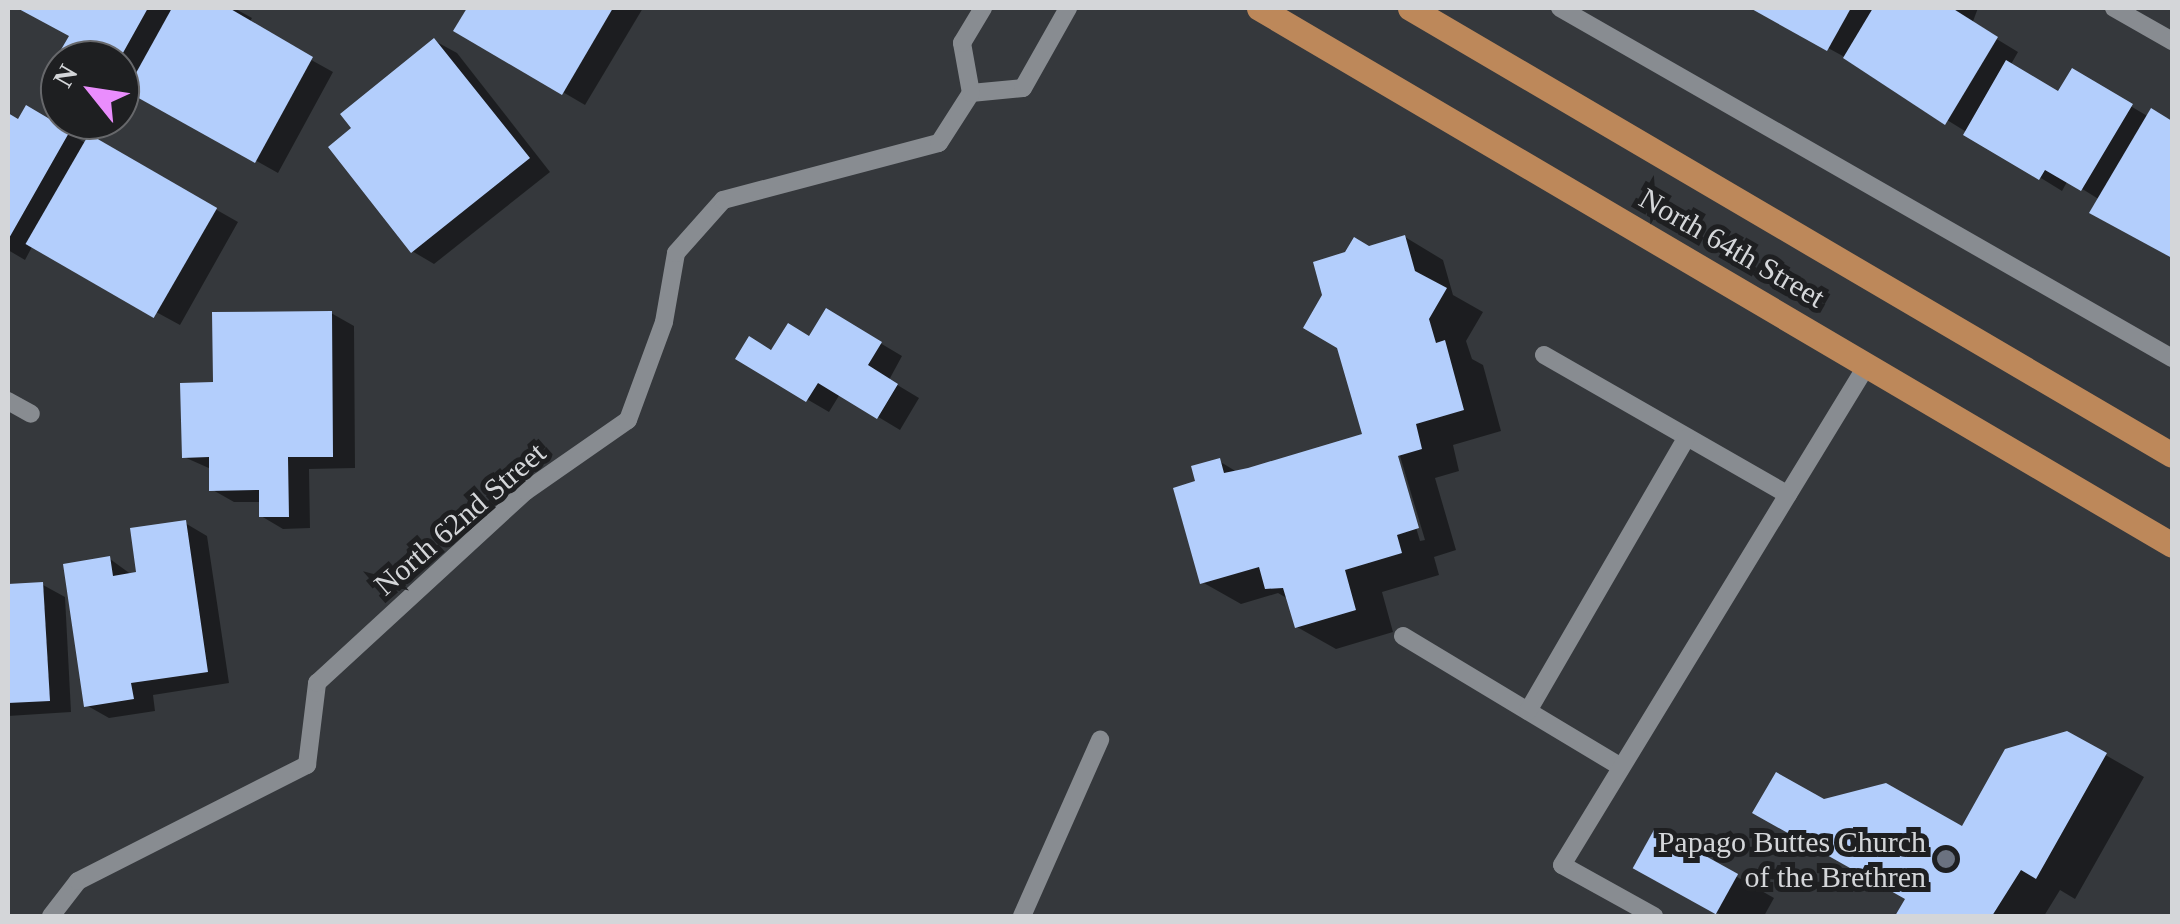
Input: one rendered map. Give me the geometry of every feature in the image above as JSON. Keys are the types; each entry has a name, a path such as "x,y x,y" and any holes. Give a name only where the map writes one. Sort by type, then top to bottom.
{"main road":[{"name":"North 64th Street","path":"1258,8 2172,545"},
{"name":"North 64th Street","path":"1410,8 2172,455"}],"street":[{"path":"983,8 962,43 971,93 1023,88 1068,8"},
{"path":"1560,8 2172,358"},
{"path":"2114,8 2172,42"},
{"name":"North 62nd Street","path":"50,916 78,881 307,765 318,683 526,491 628,420 664,322 676,253 723,200 938,142 971,93"},
{"path":"1544,355 1788,496"},
{"path":"1654,916 1562,865 1867,365"},
{"path":"8,401 31,414"},
{"path":"1528,711 1686,438"},
{"path":"1403,636 1621,767"},
{"path":"1022,916 1100,740"}],"building":[{"path":"17,8 148,8 130,40 67,40 69,36"},
{"path":"172,8 229,8 313,57 255,163 140,99 140,66"},
{"path":"467,8 613,8 562,95 453,31"},
{"path":"1750,8 1851,8 1827,51"},
{"path":"1873,8 1952,8 1998,37 1945,125 1843,58"},
{"path":"434,38 530,158 411,253 328,147 351,128 340,114"},
{"path":"2006,60 2058,91 2072,68 2133,104 2081,191 2045,170 2039,180 1963,135"},
{"path":"26,105 40,113 40,140 65,140 8,240 8,113 18,119"},
{"path":"2151,108 2172,121 2172,258 2089,213"},
{"path":"86,140 99,140 217,208 154,318 26,244"},
{"path":"1405,235 1415,271 1447,288 1429,319 1436,343 1445,340 1464,410 1416,424 1422,449 1398,456 1419,528 1397,535 1402,553 1345,570 1356,610 1295,628 1283,588 1265,589 1259,567 1200,584 1173,488 1195,481 1191,466 1220,458 1224,473 1362,434 1337,348 1303,328 1322,295 1313,262 1345,252 1354,237 1369,246"},
{"path":"826,308 882,342 868,365 898,384 877,419 818,383 806,402 735,359 749,336 771,350 788,323 809,336"},
{"path":"332,311 333,457 288,457 289,517 259,517 259,490 209,491 209,457 182,458 180,383 213,382 212,312"},
{"path":"186,520 208,672 131,683 134,699 84,707 63,564 110,556 113,576 136,572 130,528"},
{"path":"43,582 50,701 8,703 8,584"},
{"path":"2067,731 2107,753 2036,879 2021,870 1992,916 1895,916 1905,899 1752,813 1776,772 1824,799 1886,783 1962,826 2005,749"},
{"path":"1655,828 1738,874 1716,914 1633,868"}],"place":[{"name":"Papago Buttes Church of the Brethren","path":"1946,859"}]}
